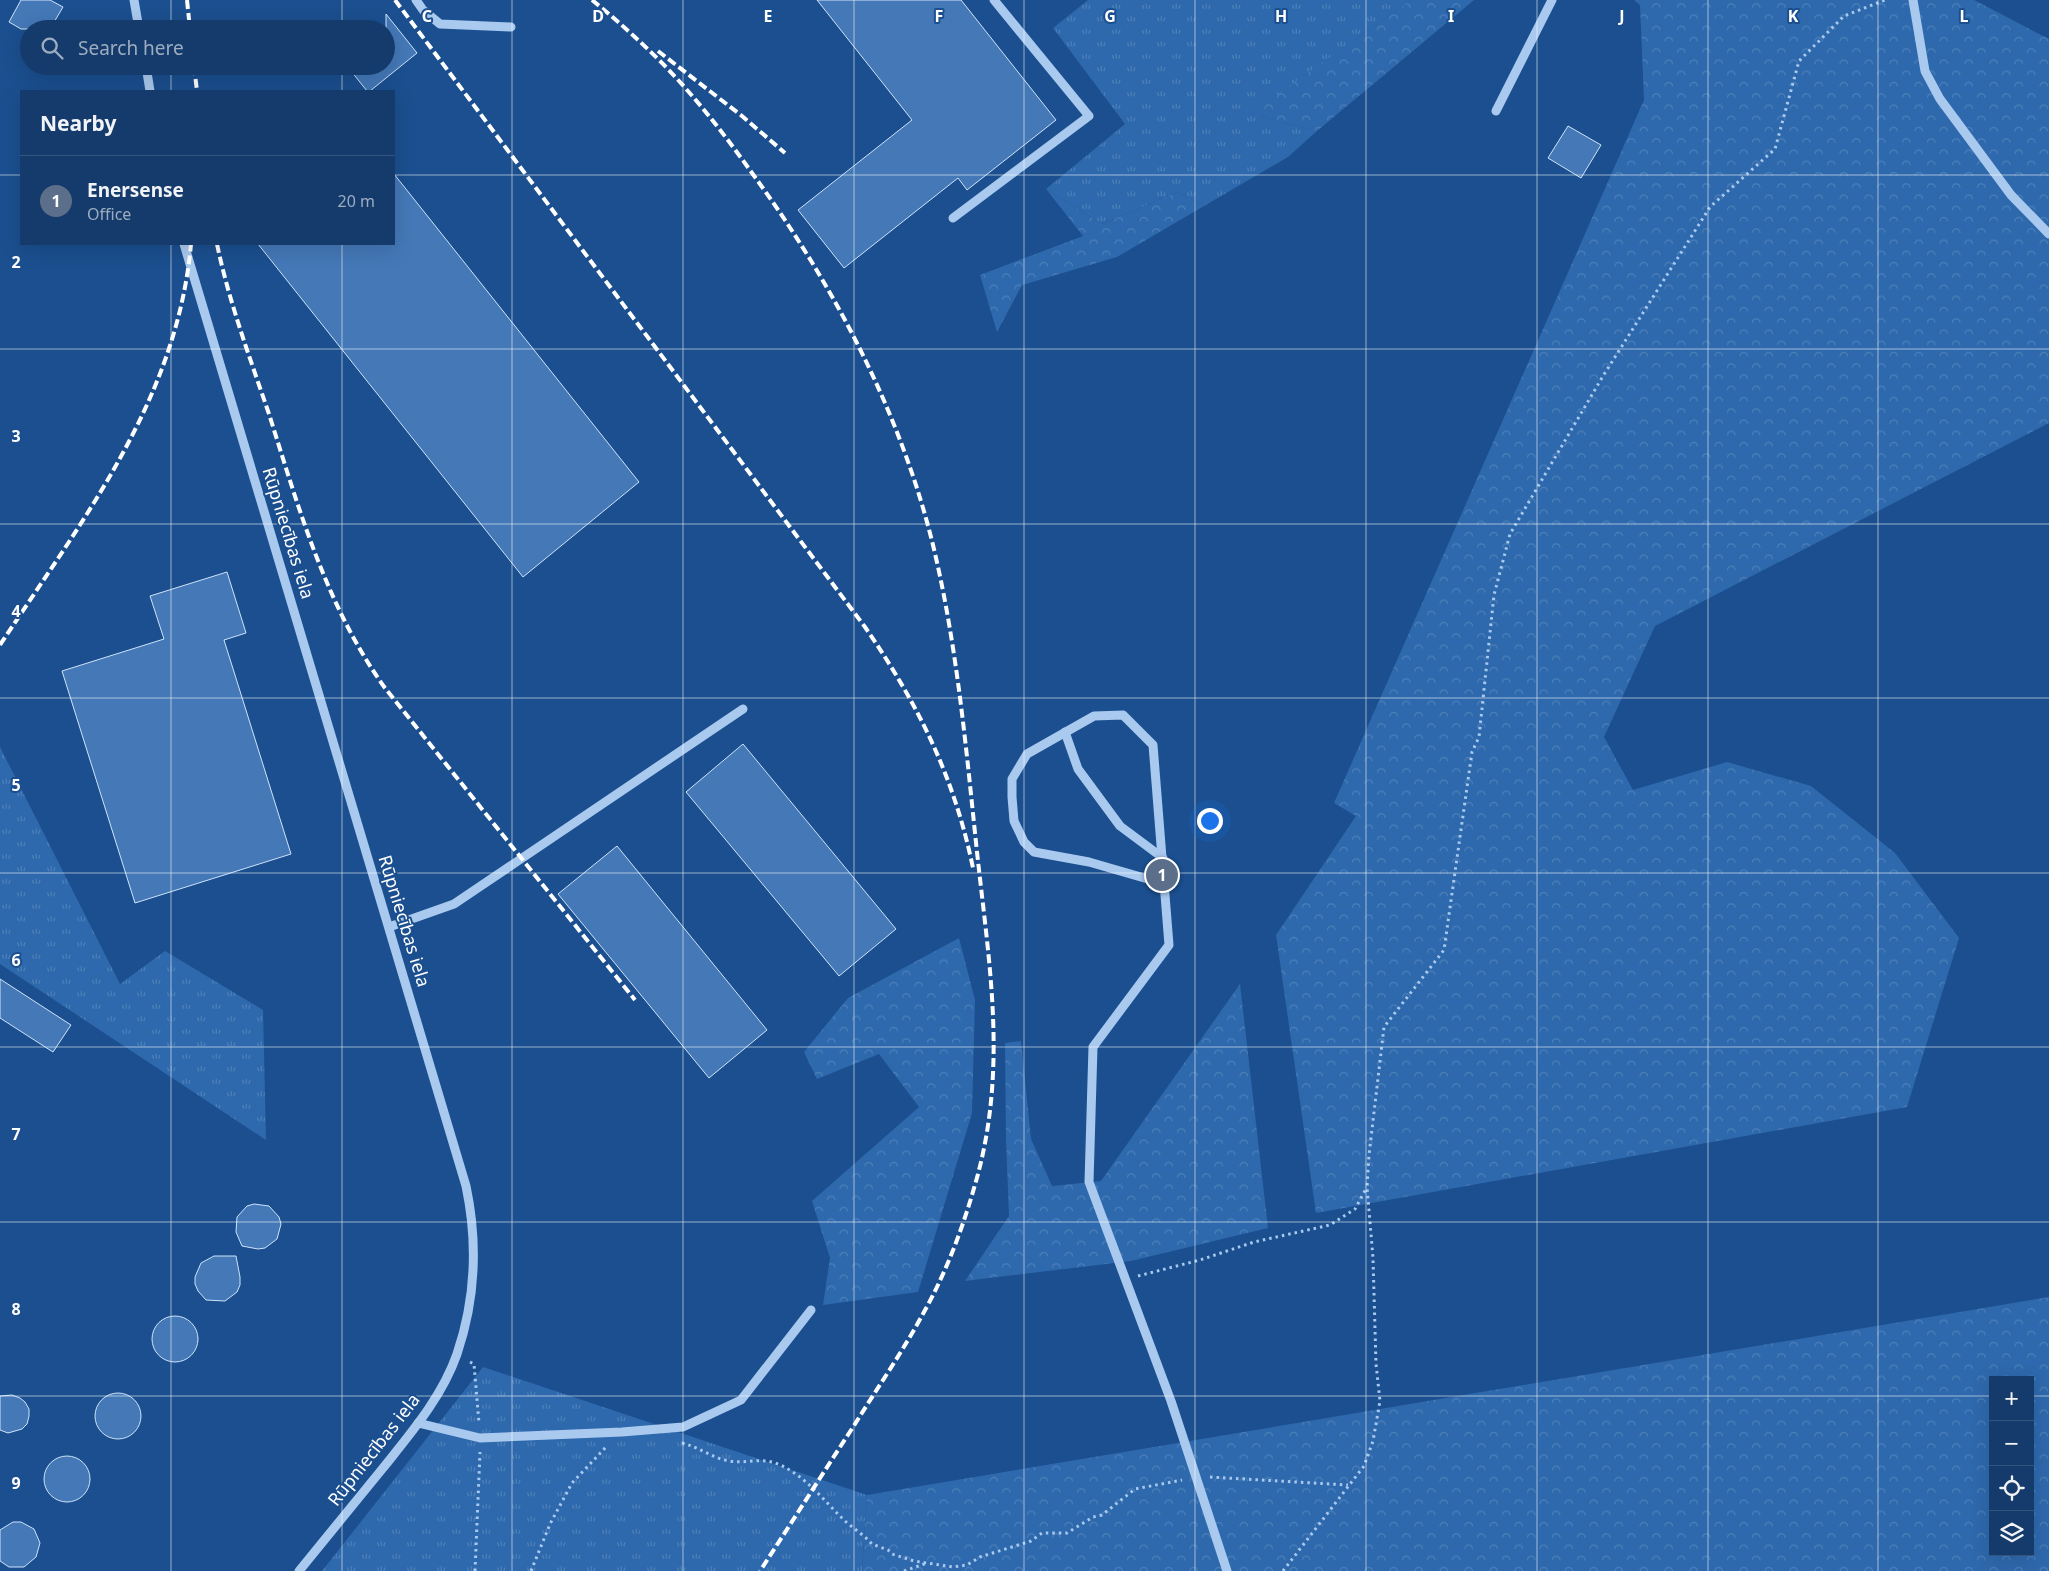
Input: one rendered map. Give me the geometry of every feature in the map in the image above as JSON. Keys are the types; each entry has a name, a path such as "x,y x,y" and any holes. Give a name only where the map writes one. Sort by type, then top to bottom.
{"street":[{"path":"134,0 137,20"},
{"path":"416,0 423,10 440,24 511,27"},
{"path":"954,218 1089,116 994,0"},
{"path":"1496,111 1552,0"},
{"path":"1913,0 1925,71 1940,99 2011,195 2049,234"},
{"path":"147,75 150,90"},
{"name":"Rūpniecības iela","path":"184,245 466,1186 474,1240 473,1284 468,1317 456,1356 439,1390 418,1423 300,1571"},
{"path":"389,927 454,904 743,709"},
{"path":"1165,884 1089,862 1034,852 1024,842 1014,821 1012,797 1012,779 1027,754 1094,716 1123,715 1153,745 1163,858 1170,945 1093,1048 1089,1182 1171,1401 1227,1571"},
{"path":"1065,732 1078,769 1120,826 1163,858"},
{"path":"418,1423 480,1438 622,1432 684,1427 741,1400 811,1310"}],"path":[{"path":"1283,1571 1364,1466 1373,1441 1380,1401 1376,1364 1373,1258 1367,1187 1384,1027 1444,950 1472,752 1479,737 1494,594 1510,534 1603,376 1710,206 1775,149 1799,61 1844,16 1885,0"},
{"path":"1125,1280 1200,1260 1254,1242 1330,1225 1355,1209 1367,1187"},
{"path":"456,1356 474,1364 480,1438 475,1571"},
{"path":"667,1428 669,1440 692,1446 718,1458 742,1463 754,1459 776,1463 792,1471 872,1544 888,1550 892,1554 914,1561 953,1567 967,1565 980,1557 1031,1541 1042,1533 1067,1534 1093,1517 1102,1515 1135,1489 1196,1476 1348,1485"},
{"path":"531,1571 550,1524 572,1483 622,1432"},
{"path":"904,1571 930,1562"}],"green space":[{"path":"1088,0 1411,0 1251,114 1317,131 1288,157 1204,206 1178,192 1102,224 1046,189 1125,124 1053,28"},
{"path":"1411,0 1474,0 1317,131 1250,114"},
{"path":"1634,0 1974,0 2049,39 2049,423 1655,626 1604,737 1633,790 1727,762 1811,786 1895,853 1959,938 1907,1107 1316,1213 1276,935 1356,816 1334,803 1644,100 1640,5"},
{"path":"1046,189 1102,224 1178,192 1204,206 1117,257 1022,285 997,332 980,275 1083,236"},
{"path":"0,747 120,984 165,951 263,1010 266,1140 0,964"},
{"path":"959,938 975,1000 972,1113 918,1292 823,1305 830,1258 812,1201 919,1107 879,1054 817,1079 804,1052 848,998"},
{"path":"1240,984 1268,1228 1131,1261 965,1281 1009,1216 1005,1043 1021,1041 1031,1139 1052,1186 1101,1181"},
{"path":"2049,1297 2049,1571 862,1571 867,1495"},
{"path":"483,1367 867,1495 862,1571 322,1571"}],"building":[{"path":"21,0 50,0 63,7 55,20 20,20 20,28 9,22"},
{"path":"817,0 961,0 1056,120 967,190 958,178 844,268 798,210 912,120"},
{"path":"395,25 417,53 395,71"},
{"path":"354,75 390,75 371,90 366,90"},
{"path":"1568,126 1601,145 1581,178 1548,158"},
{"path":"395,175 639,482 523,577 259,245 395,245"},
{"path":"227,572 246,633 224,640 291,854 135,903 62,671 164,639 150,596"},
{"path":"743,744 896,929 839,976 686,792"},
{"path":"617,846 767,1030 709,1078 558,894"},
{"path":"0,979 71,1025 53,1052 0,1018"},
{"path":"254,1204 269,1206 279,1217 281,1224 277,1239 265,1248 258,1249 242,1246 236,1232 237,1217 247,1206"},
{"path":"214,1256 236,1256 240,1285 237,1292 225,1301 206,1300 195,1284 195,1277 201,1263"},
{"path":"175,1316 188,1320 194,1326 198,1339 194,1352 188,1358 175,1362 162,1358 156,1352 152,1339 156,1326 162,1320"},
{"path":"118,1393 131,1397 137,1403 141,1416 137,1429 131,1435 118,1439 105,1435 99,1429 95,1416 99,1403 105,1397"},
{"path":"12,1395 25,1402 29,1409 29,1416 27,1424 22,1429 8,1433 0,1430 0,1396"},
{"path":"67,1456 80,1460 86,1466 90,1479 86,1492 80,1498 67,1502 54,1498 48,1492 44,1479 48,1466 54,1460"},
{"path":"13,1522 21,1522 34,1529 40,1543 36,1557 24,1567 9,1567 0,1561 0,1530"}],"railway":[{"path":"187,0 189,20"},
{"path":"395,0 865,627 902,684 932,742 956,802 973,868"},
{"path":"592,0 611,15 664,65 710,117 742,159 809,258 860,348 882,395 901,443 932,541 948,618 965,735 993,1013 992,1093 987,1133 978,1174 962,1227 941,1279 924,1312 908,1341 760,1571"},
{"path":"658,51 742,116 785,153"},
{"path":"195,75 197,90"},
{"path":"0,645 93,504 121,456 146,406 167,355 182,301 191,245"},
{"path":"217,245 247,351 303,521 330,590 364,657 385,688 635,1000"}],"place":[{"name":"Enersense","path":"1162,875"}]}
